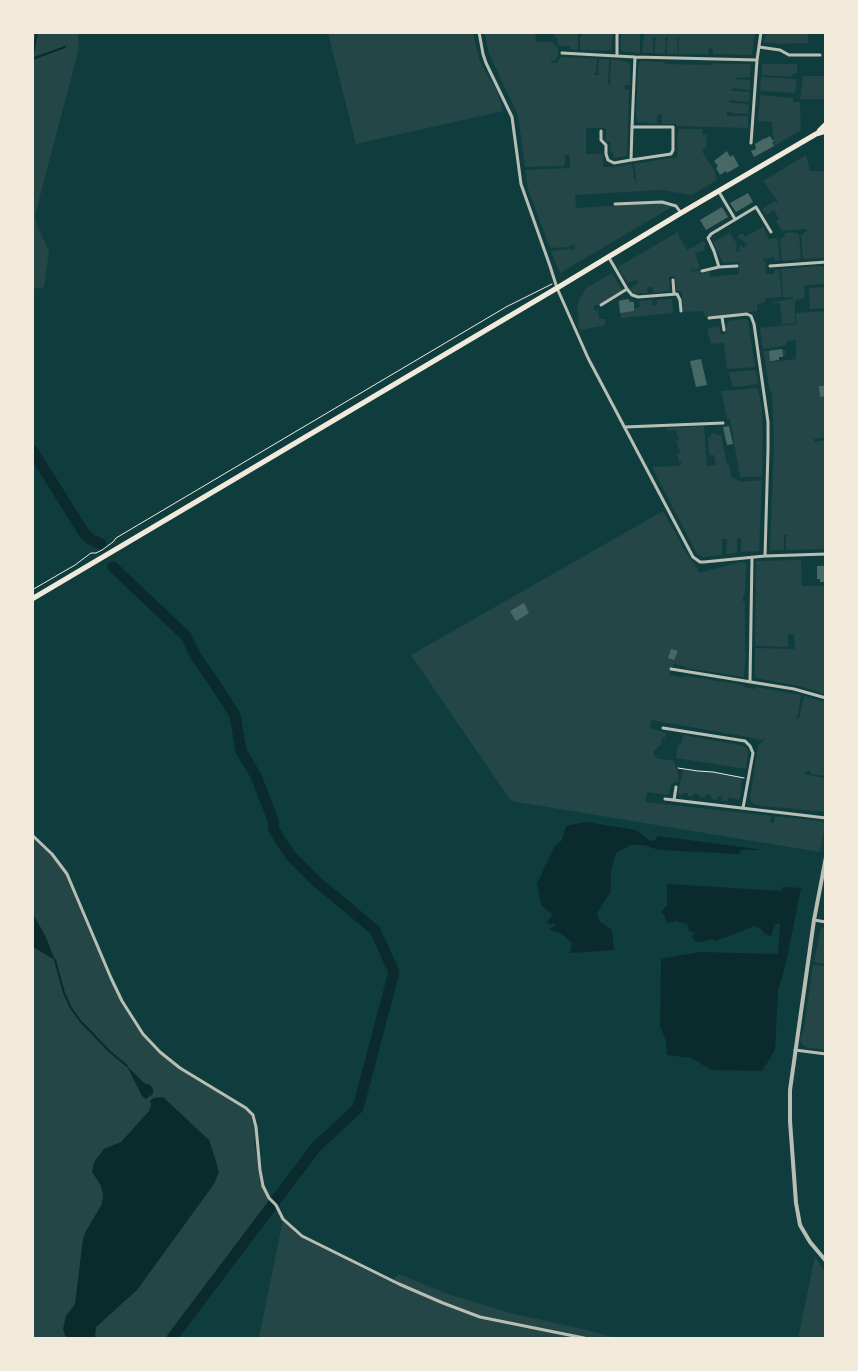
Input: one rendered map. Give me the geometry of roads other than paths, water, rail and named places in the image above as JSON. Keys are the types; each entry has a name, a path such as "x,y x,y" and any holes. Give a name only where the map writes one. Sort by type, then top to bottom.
{"main road":[{"path":"32,600 816,134 826,124"},
{"path":"816,134 826,131"}],"street":[{"path":"479,32 486,63 512,117 521,184 557,288 588,358 693,557 700,562 704,562 765,556 826,554"},
{"path":"617,32 617,56"},
{"path":"751,143 761,32"},
{"path":"759,47 780,50 789,55 820,55"},
{"path":"562,53 757,60"},
{"path":"632,160 634,57"},
{"path":"601,131 601,140 606,145 606,154 611,162 671,154 673,150 674,127 632,126"},
{"path":"719,192 735,219"},
{"path":"615,204 662,202 676,206 682,213"},
{"path":"719,267 708,238 711,234 756,207 771,232"},
{"path":"608,256 632,295 638,297 674,294 679,296 681,310"},
{"path":"770,266 826,262"},
{"path":"702,271 736,266"},
{"path":"673,280 674,294"},
{"path":"601,305 627,289"},
{"path":"709,318 747,314 751,316 754,324 768,422 765,556"},
{"path":"722,317 724,330"},
{"path":"625,427 723,423"},
{"path":"750,682 752,557"},
{"path":"671,670 794,689 826,698"},
{"path":"663,728 745,741 750,746 752,753 743,808"},
{"path":"674,800 676,787"},
{"path":"665,799 826,818"},
{"path":"32,835 52,854 68,874 111,978 122,1001 144,1034 160,1052 180,1068 246,1108 253,1115 263,1186 283,1219 302,1236 416,1292 480,1318 584,1338"},
{"path":"826,856 814,920 790,1090 796,1202 800,1225 810,1242 826,1262"},
{"path":"814,920 826,922"},
{"path":"795,1050 826,1054"}],"waterway":[{"path":"33,54 37,32"},
{"path":"32,59 65,47"},
{"path":"32,450 84,533 90,539 101,544"},
{"path":"113,567 186,636 195,655 235,715 241,751 256,776 273,820 274,830 290,855 316,881 375,930 394,972 358,1108 316,1147 172,1338"},
{"path":"55,960 64,993 71,1008 81,1022 109,1051 127,1066"}]}
